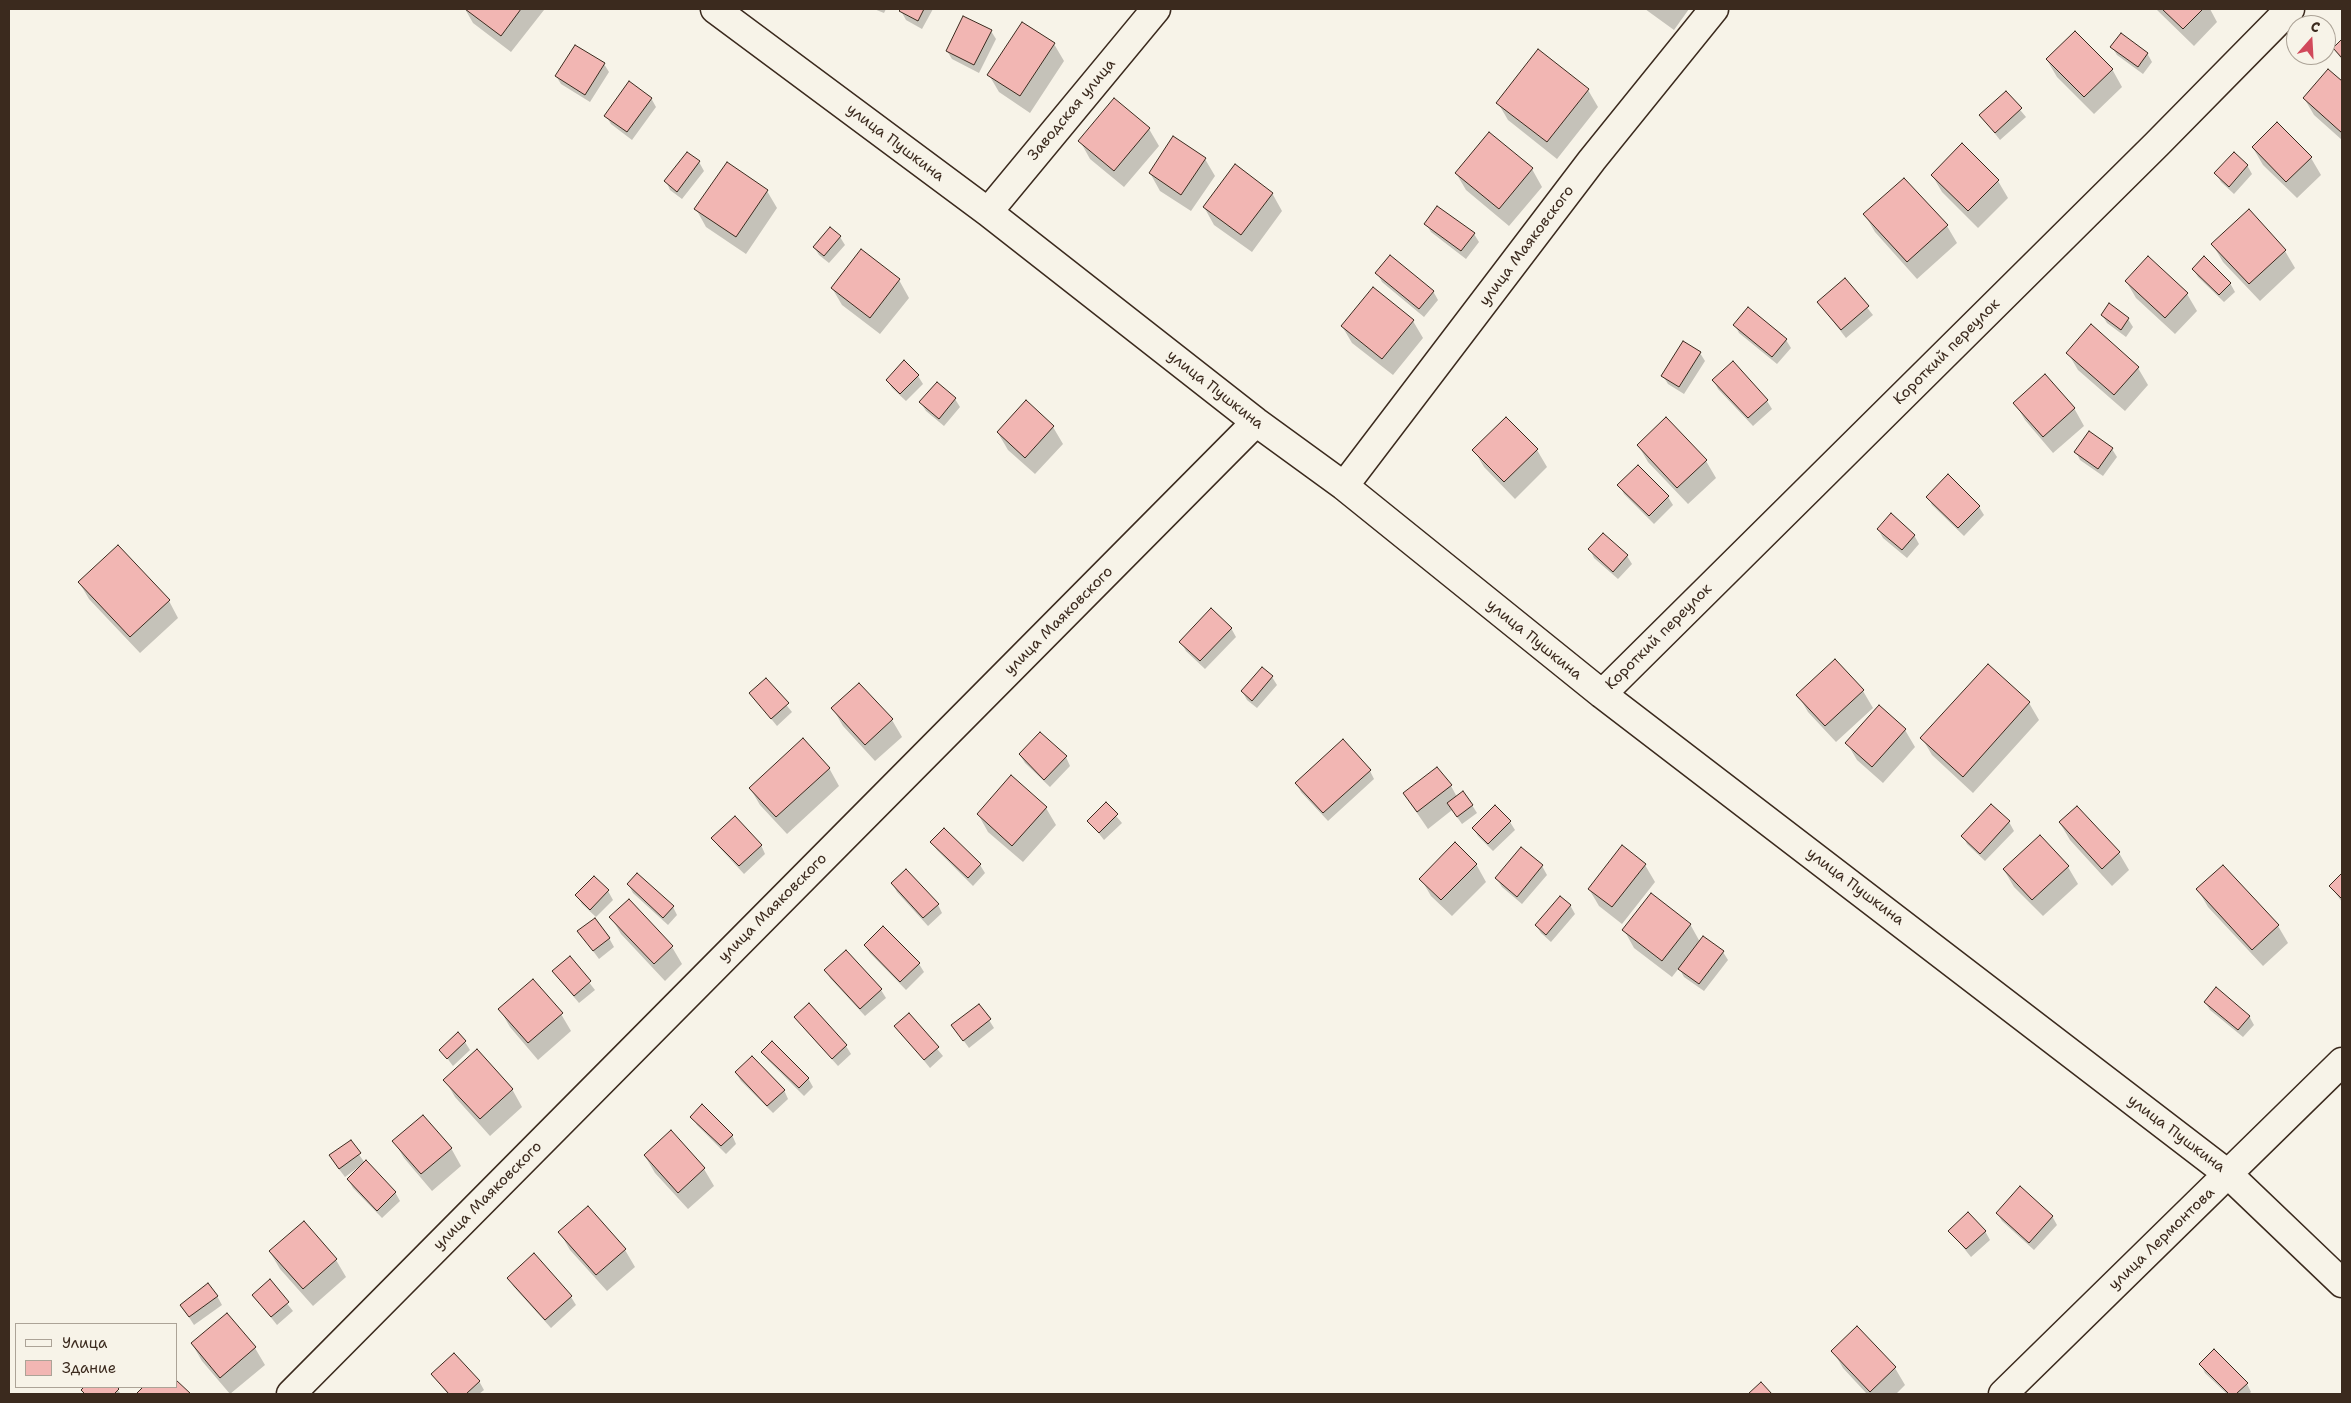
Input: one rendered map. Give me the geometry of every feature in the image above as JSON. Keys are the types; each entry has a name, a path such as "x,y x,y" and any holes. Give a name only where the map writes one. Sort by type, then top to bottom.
{"street":[{"name":"улица Пушкина","path":"716,9 988,212 1256,422 1344,486 1602,694 2228,1174 2342,1283"},
{"name":"Заводская улица","path":"988,212 1156,9"},
{"name":"улица Маяковского","path":"1344,486 1592,160 1714,9"},
{"name":"Короткий переулок","path":"1602,694 2143,158 2290,9"},
{"name":"улица Маяковского","path":"291,1394 1256,422"},
{"name":"улица Лермонтова","path":"2002,1394 2342,1062"}],"building":[{"path":"465,9 521,9 501,36"},
{"path":"901,9 924,9 918,21 899,11"},
{"path":"2162,9 2203,9 2183,29"},
{"path":"963,16 992,30 974,65 946,51"},
{"path":"1022,22 1055,43 1020,96 987,75"},
{"path":"2075,31 2113,69 2084,97 2046,59"},
{"path":"2121,33 2148,53 2138,67 2110,47"},
{"path":"2342,39 2342,58 2336,51 2336,45"},
{"path":"575,45 605,63 585,95 555,76"},
{"path":"1538,49 1589,89 1547,142 1496,103"},
{"path":"2328,69 2342,81 2342,133 2303,98"},
{"path":"629,81 652,98 627,132 604,116"},
{"path":"2006,91 2022,108 1995,133 1979,115"},
{"path":"1114,98 1150,128 1114,171 1078,141"},
{"path":"2277,122 2312,157 2286,182 2252,147"},
{"path":"1489,132 1533,168 1499,209 1455,173"},
{"path":"1173,136 1206,158 1181,195 1149,173"},
{"path":"1962,143 1999,180 1968,211 1931,175"},
{"path":"687,152 700,161 677,192 664,181"},
{"path":"2234,152 2248,165 2229,187 2214,173"},
{"path":"727,162 768,190 736,237 694,209"},
{"path":"1235,164 1273,193 1241,235 1203,207"},
{"path":"1904,178 1948,225 1907,262 1863,214"},
{"path":"1437,206 1475,233 1461,251 1424,224"},
{"path":"2249,209 2286,250 2249,284 2211,244"},
{"path":"830,227 841,236 824,256 813,247"},
{"path":"861,249 900,279 870,318 831,288"},
{"path":"1390,255 1434,291 1419,309 1375,273"},
{"path":"2148,256 2188,293 2165,318 2125,281"},
{"path":"2204,256 2231,283 2219,295 2192,269"},
{"path":"1845,278 1869,306 1841,330 1817,302"},
{"path":"1373,287 1414,320 1382,359 1341,326"},
{"path":"2109,303 2129,318 2121,330 2101,315"},
{"path":"1748,307 1787,339 1772,357 1733,325"},
{"path":"2091,324 2139,367 2114,395 2066,353"},
{"path":"1683,341 1701,352 1679,387 1661,376"},
{"path":"904,360 919,375 900,394 886,380"},
{"path":"1733,361 1768,400 1748,418 1712,380"},
{"path":"2045,374 2075,408 2043,437 2013,403"},
{"path":"937,382 956,398 939,419 919,402"},
{"path":"1026,400 1054,426 1025,458 997,432"},
{"path":"1506,417 1538,449 1504,482 1472,450"},
{"path":"1666,417 1707,460 1677,488 1637,445"},
{"path":"2089,431 2113,448 2098,469 2074,452"},
{"path":"1638,465 1669,496 1649,516 1617,485"},
{"path":"1948,474 1980,506 1958,528 1926,497"},
{"path":"1891,513 1915,535 1902,550 1877,529"},
{"path":"1603,533 1628,555 1613,572 1588,549"},
{"path":"118,545 170,600 130,637 78,582"},
{"path":"1211,608 1232,628 1200,661 1179,642"},
{"path":"1835,659 1864,690 1825,726 1796,695"},
{"path":"1988,664 2030,702 1963,777 1920,738"},
{"path":"1262,667 1273,676 1252,701 1241,691"},
{"path":"766,678 789,703 771,719 749,693"},
{"path":"859,683 893,719 865,745 831,708"},
{"path":"1879,705 1906,729 1872,767 1845,743"},
{"path":"1040,732 1067,756 1044,780 1019,754"},
{"path":"803,738 830,768 776,817 749,788"},
{"path":"1343,739 1371,770 1323,813 1295,783"},
{"path":"1437,767 1452,785 1417,812 1403,793"},
{"path":"1011,775 1047,807 1012,846 977,814"},
{"path":"1463,791 1473,805 1457,817 1447,803"},
{"path":"1106,802 1118,814 1099,833 1087,821"},
{"path":"1991,804 2010,821 1980,854 1961,836"},
{"path":"1495,805 1511,821 1488,844 1472,828"},
{"path":"2077,806 2120,852 2102,869 2059,822"},
{"path":"735,816 762,845 739,866 711,838"},
{"path":"944,828 981,864 968,878 930,842"},
{"path":"2040,835 2069,866 2032,900 2003,869"},
{"path":"1455,842 1477,864 1441,900 1419,879"},
{"path":"1622,845 1646,864 1612,907 1588,889"},
{"path":"1521,847 1543,865 1517,897 1495,878"},
{"path":"2223,865 2279,925 2252,950 2196,889"},
{"path":"906,869 939,904 923,918 891,883"},
{"path":"637,873 674,906 663,918 627,884"},
{"path":"2342,873 2342,899 2329,886"},
{"path":"594,876 609,890 590,910 575,895"},
{"path":"1651,893 1691,924 1662,961 1622,930"},
{"path":"1560,896 1571,905 1546,935 1535,925"},
{"path":"629,899 673,946 654,964 609,917"},
{"path":"595,918 610,938 593,951 577,931"},
{"path":"883,926 920,963 900,982 864,945"},
{"path":"1703,936 1724,951 1699,984 1678,969"},
{"path":"846,950 882,989 860,1009 824,970"},
{"path":"570,956 591,981 574,996 552,971"},
{"path":"533,979 563,1013 528,1043 498,1009"},
{"path":"2216,987 2250,1016 2238,1030 2204,1002"},
{"path":"809,1003 847,1045 832,1059 794,1017"},
{"path":"979,1004 991,1019 963,1041 951,1025"},
{"path":"909,1013 939,1047 924,1060 894,1026"},
{"path":"458,1032 466,1041 447,1059 439,1050"},
{"path":"772,1041 809,1078 799,1088 761,1052"},
{"path":"477,1049 513,1089 480,1119 443,1080"},
{"path":"752,1056 785,1090 767,1106 735,1072"},
{"path":"702,1104 733,1135 721,1146 690,1117"},
{"path":"423,1115 452,1148 421,1174 392,1141"},
{"path":"671,1130 705,1168 678,1193 644,1155"},
{"path":"351,1140 361,1153 339,1169 329,1155"},
{"path":"366,1160 396,1192 377,1211 347,1179"},
{"path":"2020,1186 2053,1216 2029,1243 1996,1213"},
{"path":"588,1206 626,1249 596,1275 558,1232"},
{"path":"1968,1212 1986,1231 1966,1249 1948,1231"},
{"path":"304,1221 337,1259 303,1289 269,1251"},
{"path":"534,1253 572,1296 545,1320 507,1278"},
{"path":"270,1279 289,1302 271,1317 252,1295"},
{"path":"208,1283 218,1296 189,1317 180,1305"},
{"path":"227,1313 256,1347 220,1378 191,1343"},
{"path":"1857,1326 1896,1367 1870,1392 1831,1351"},
{"path":"2214,1349 2248,1383 2236,1394 2229,1394 2199,1364"},
{"path":"454,1353 480,1381 466,1394 449,1394 431,1374"},
{"path":"178,1382 191,1394 136,1394 142,1388 178,1388"},
{"path":"1761,1382 1772,1394 1748,1394"},
{"path":"83,1388 119,1389 114,1394 85,1394 81,1390"}]}
